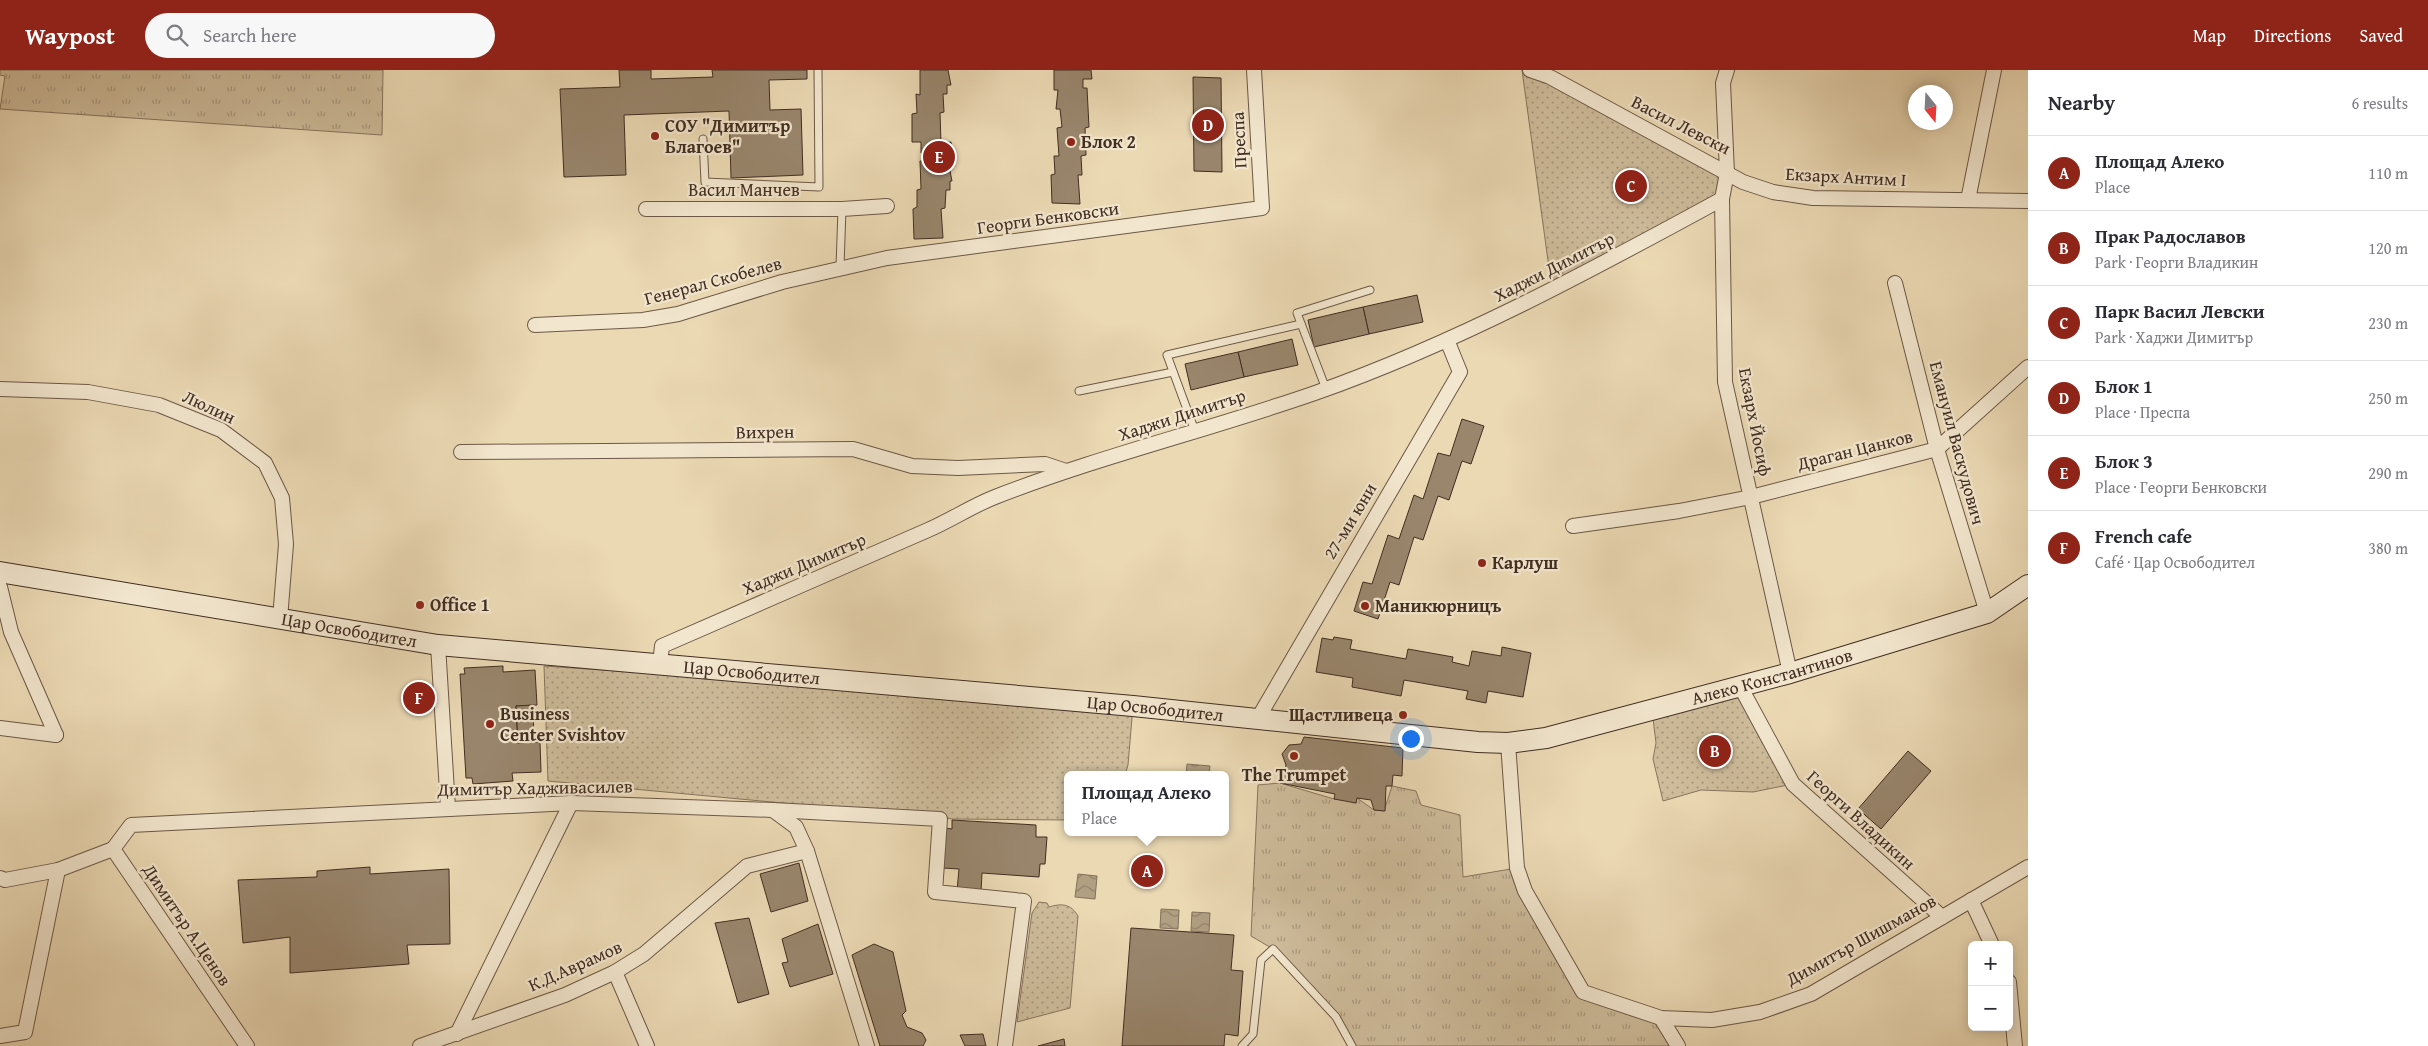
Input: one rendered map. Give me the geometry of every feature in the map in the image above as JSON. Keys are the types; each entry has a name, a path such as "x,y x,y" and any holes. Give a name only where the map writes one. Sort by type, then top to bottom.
{"street":[{"name":"Преспа","path":"1254,70 1262,208"},
{"name":"Васил Левски","path":"1530,70 1550,77 1727,173"},
{"name":"Васил Левски","path":"1727,70 1723,83 1727,173"},
{"path":"1968,200 1994,70"},
{"name":"Екзарх Йосиф","path":"1727,173 1722,199 1725,382 1790,673"},
{"name":"Екзарх Антим I","path":"1727,173 1743,182 1773,192 1813,198 2028,201"},
{"name":"Хаджи Димитър","path":"660,664 662,646 935,527 992,498 1066,471 1326,389 1447,340 1564,285 1722,199"},
{"name":"Васил Манчев","path":"646,209 842,209 887,206"},
{"name":"Георги Бенковски","path":"840,267 887,258 1262,208"},
{"name":"Генерал Скобелев","path":"535,325 643,320 678,314 782,282 840,267"},
{"name":"Емануил Васкудович","path":"1895,283 1937,449 1987,613"},
{"name":"27-ми юни","path":"1257,720 1460,372 1447,340"},
{"name":"Драган Цанков","path":"1573,526 1679,511 1751,497 1937,449 2028,367"},
{"name":"Люлин","path":"0,389 88,392 159,405 221,430 265,463 282,498 286,544 280,619"},
{"name":"Вихрен","path":"461,452 853,449 912,466 958,468 1044,464 1066,471"},
{"name":"Цар Освободител","path":"0,572 438,645 1113,704 1478,742 1508,743"},
{"name":"Алеко Константинов","path":"1508,743 1546,738 1790,673 1987,613 2028,585"},
{"path":"0,587 11,632 56,734 0,728"},
{"path":"438,645 448,808"},
{"name":"Георги Владикин","path":"1740,686 1793,784 1942,918"},
{"name":"Димитър Шишманов","path":"1508,743 1517,868 1525,891 1583,992 1661,1018 1712,1020 1760,1012 1811,994 2028,867"},
{"path":"457,1034 571,803"},
{"name":"Димитър Хадживасилев","path":"113,849 130,825 571,803 773,810 940,819 936,892 1024,901 1005,1046"},
{"path":"773,810 796,827 807,851 867,1046"},
{"path":"0,878 5,880 58,870 113,849"},
{"name":"Димитър А.Ценов","path":"113,849 247,1046"},
{"name":"К.Д.Аврамов","path":"420,1046 565,995 615,972 644,954 747,866 807,851"},
{"path":"0,1036 24,1032 58,870"},
{"path":"1971,900 1990,941"},
{"path":"615,972 647,1046"},
{"path":"2009,986 2015,1046"},
{"path":"1661,1018 1678,1046"}],"lane":[{"path":"703,139 706,182 819,187 818,70"},
{"path":"840,267 842,209"},
{"path":"1326,389 1297,313 1370,290"},
{"path":"1195,430 1167,356 1301,324"},
{"path":"1079,391 1173,372"},
{"path":"1242,1046 1253,1034 1261,960 1272,949 1336,1017 1352,1046"}],"green space":[{"path":"0,70 383,70 382,135 0,109 5,76 0,75"},
{"path":"1522,70 1527,70 1727,173 1722,199 1552,290"},
{"path":"544,666 1133,706 1126,771 1064,771 1064,820 953,819 548,781"},
{"path":"1740,686 1793,784 1753,792 1701,790 1663,801 1653,759 1656,743 1652,710"},
{"path":"1280,783 1334,799 1357,798 1374,810 1384,811 1392,786 1416,791 1421,805 1460,815 1463,877 1517,868 1583,992 1661,1018 1677,1046 1352,1046 1336,1017 1273,949 1251,936 1258,785"},
{"path":"1039,902 1047,903 1049,907 1058,905 1069,907 1078,916 1070,1008 1017,1022 1032,913"}],"water":[{"path":"1187,764 1210,766 1209,771 1186,771"},
{"path":"1078,874 1097,876 1095,899 1075,897"},
{"path":"1161,909 1179,910 1178,929 1160,928"},
{"path":"1192,912 1210,913 1209,932 1191,931"}],"building":[{"path":"619,70 651,70 651,79 713,77 712,70 807,70 807,79 769,80 770,110 801,109 803,175 731,178 729,111 624,115 626,175 564,177 560,89 620,87"},
{"path":"920,70 948,70 951,85 947,85 947,94 943,94 944,112 940,113 941,143 951,142 953,161 948,161 952,181 950,181 950,190 946,190 945,208 941,209 943,238 914,239 913,209 917,207 917,190 921,189 920,161 925,161 925,152 921,153 921,142 912,142 912,114 917,113 916,94 920,95"},
{"name":"Блок 2","path":"1054,70 1091,70 1092,79 1083,79 1083,88 1087,88 1089,127 1085,128 1086,155 1081,156 1082,175 1078,175 1080,204 1052,203 1051,175 1055,174 1054,156 1059,156 1057,128 1062,127 1060,109 1056,109 1058,90 1054,90"},
{"path":"1193,77 1221,78 1222,172 1194,171"},
{"path":"1417,295 1423,322 1369,334 1363,307"},
{"path":"1363,307 1369,334 1314,347 1308,320"},
{"path":"1292,339 1298,365 1244,377 1238,352"},
{"path":"1238,352 1244,377 1191,390 1185,364"},
{"path":"1462,419 1484,426 1471,464 1462,461 1449,500 1438,496 1423,540 1414,537 1399,585 1390,582 1378,619 1354,611 1363,582 1372,584 1388,535 1399,539 1414,495 1423,499 1438,453 1450,456"},
{"path":"1334,637 1352,640 1350,649 1406,659 1408,649 1453,657 1452,662 1469,666 1472,651 1501,656 1502,647 1531,653 1523,697 1488,691 1486,703 1466,699 1468,691 1404,680 1401,696 1352,687 1353,678 1316,672 1322,638 1333,640"},
{"name":"Business Center Svishtov","path":"503,666 503,672 535,670 537,705 516,706 518,743 540,742 541,772 512,773 513,781 473,784 472,778 466,778 460,674 465,674 464,668"},
{"path":"533,705 534,742 518,743 516,706"},
{"path":"1304,737 1403,748 1402,776 1393,775 1392,786 1386,786 1385,811 1374,810 1371,800 1357,798 1356,803 1334,799 1335,794 1280,783 1286,765 1282,754 1289,745 1301,744"},
{"path":"1908,751 1931,771 1881,829 1858,809"},
{"path":"952,820 1036,825 1036,837 1047,837 1045,864 1040,864 1039,877 982,873 981,892 957,891 959,869 943,868 945,828 952,829"},
{"path":"799,863 808,901 771,912 760,874"},
{"path":"370,867 370,874 449,869 450,944 407,945 409,964 290,973 290,937 243,943 238,880 317,877 317,871"},
{"path":"749,918 769,994 738,1003 715,923"},
{"path":"818,924 833,974 790,987 782,963 788,962 782,939"},
{"path":"1131,928 1234,935 1231,970 1243,971 1238,1036 1225,1034 1224,1046 1122,1046"},
{"path":"874,944 893,952 906,1011 902,1015 907,1027 922,1033 926,1040 923,1046 880,1046 852,955"},
{"path":"983,1034 986,1046 965,1046 960,1035"},
{"path":"1064,1039 1065,1046 1038,1046"}],"place":[{"name":"Блок 1","path":"1208,125"},
{"name":"СОУ \"Димитър Благоев\"","path":"655,136"},
{"name":"Блок 2","path":"1071,142"},
{"name":"Блок 3","path":"939,157"},
{"name":"Парк Васил Левски","path":"1631,186"},
{"name":"Карлуш","path":"1482,563"},
{"name":"Office 1","path":"420,605"},
{"name":"Маникюрницъ","path":"1365,606"},
{"name":"French cafe","path":"419,698"},
{"name":"Щастливеца","path":"1403,715"},
{"name":"Business Center Svishtov","path":"490,724"},
{"name":"Прак Радославов","path":"1715,751"},
{"name":"The Trumpet","path":"1294,756"},
{"name":"Площад Алеко","path":"1147,871"}]}
